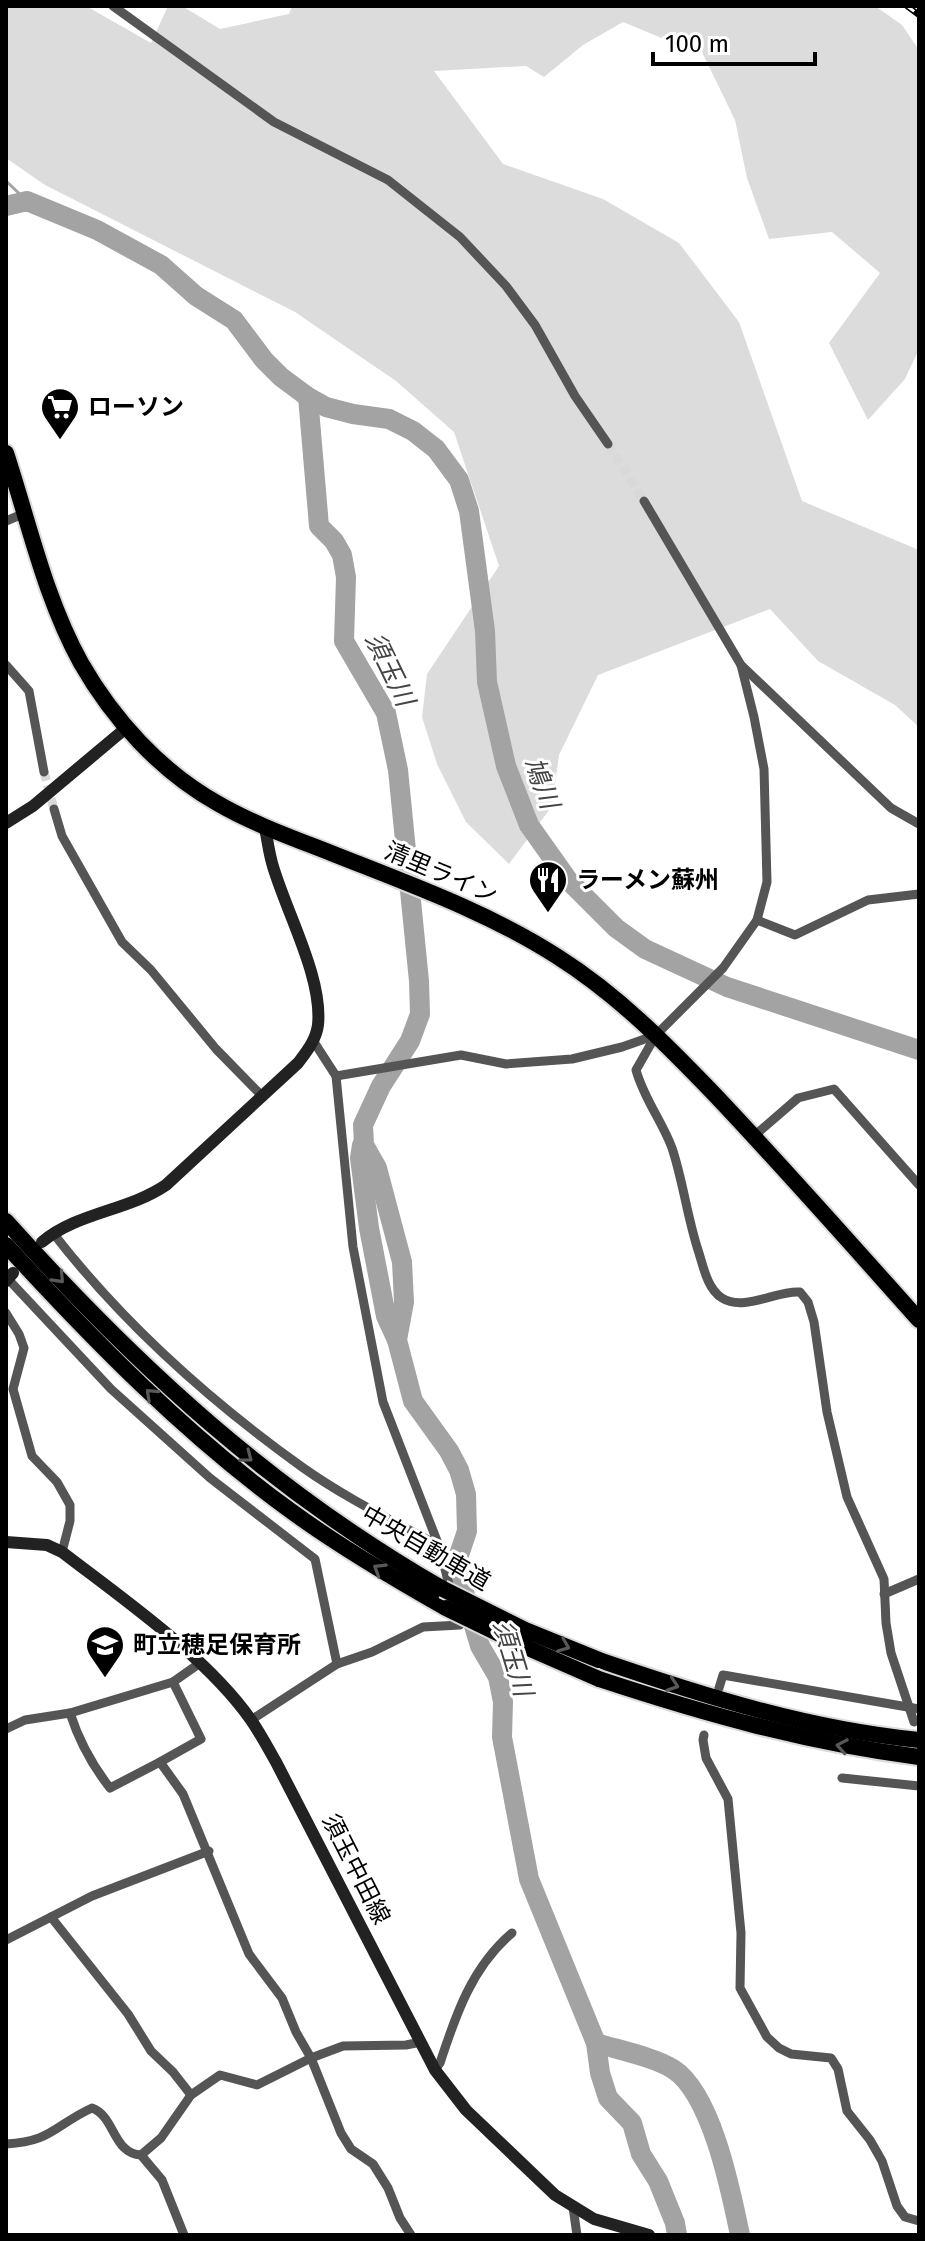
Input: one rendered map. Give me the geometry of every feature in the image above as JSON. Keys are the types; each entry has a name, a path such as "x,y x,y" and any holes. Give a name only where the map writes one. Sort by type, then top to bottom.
{"highway":[{"name":"清里ライン","path":"6,453 61,621 96,687 126,728 178,777 216,803 286,836 418,887 502,925 558,957 610,995 656,1035 754,1136 919,1320"},
{"name":"中央自動車道","path":"6,1221 159,1381 235,1447 357,1537 443,1589 525,1630 599,1660 769,1714 840,1730 919,1740"},
{"name":"中央自動車道","path":"6,1245 149,1393 224,1458 291,1511 446,1608 599,1679 692,1710 837,1745 919,1757"}],"main road":[{"path":"6,823 33,806 126,728"},
{"path":"42,1242 78,1221 149,1197 166,1185 263,1097 298,1063 314,1042 318,1025 313,983 272,864 265,827"},
{"name":"須玉中田線","path":"6,1542 47,1545 62,1552 200,1663 251,1720 276,1762 435,2070 466,2110 545,2187 573,2207 610,2224 649,2235"}],"street":[{"path":"113,6 274,122 388,180 460,237 506,286 535,325 575,396 608,444"},
{"path":"644,501 741,665 891,808 919,824"},
{"path":"6,521 25,513"},
{"path":"6,665 29,691 44,772"},
{"path":"741,665 764,769 767,882 757,920 723,968 656,1035 636,1070 641,1089 664,1127 673,1152 692,1232 712,1289 731,1302 790,1291 800,1292 808,1302 814,1322 827,1412 847,1497 884,1579 891,1653 914,1709 914,1722"},
{"path":"54,809 62,836 122,942 151,970 216,1049 263,1097"},
{"path":"757,920 795,935 868,900 919,894"},
{"path":"336,1076 461,1055 506,1064 572,1059 656,1035"},
{"path":"251,1720 337,1664 372,1652 423,1627 460,1625 439,1546 383,1402 353,1247 336,1076 314,1042"},
{"path":"754,1136 798,1098 834,1089 919,1185"},
{"path":"53,1233 87,1278 155,1344 241,1420 303,1468 439,1546"},
{"path":"9,1278 111,1389 210,1478 315,1559 337,1664"},
{"path":"6,1313 24,1348 13,1389 32,1456 57,1482 70,1505 70,1521 62,1552"},
{"path":"884,1594 919,1579"},
{"path":"6,1729 25,1720 70,1713 173,1682 200,1663"},
{"path":"719,1688 723,1675 914,1709"},
{"path":"70,1713 77,1735 110,1788 201,1739 173,1682"},
{"path":"704,1735 706,1758 728,1799 741,1933 740,1988 767,2037 779,2048 791,2054 831,2058 838,2069 847,2111 882,2161 897,2206 905,2217 919,2221"},
{"path":"160,1762 183,1794 249,1954 282,1998 347,2143 373,2164 411,2235"},
{"path":"842,1778 919,1786"},
{"path":"6,1940 92,1896 209,1851"},
{"path":"51,1917 128,2014 151,2051 191,2095"},
{"path":"435,2070 458,2007 495,1948 512,1933"},
{"path":"141,2155 161,2138 191,2095 220,2075 257,2085 343,2046 421,2042"},
{"path":"6,2144 40,2140 92,2108 100,2111 123,2148 141,2155 162,2180 184,2235"},
{"path":"573,2207 577,2235"}],"shaded area":[{"path":"6,6 86,6 151,43 168,6 182,6 220,29 289,14 292,6 875,6 902,25 919,50 919,349 905,379 868,420 829,343 880,273 832,232 769,239 747,178 735,120 702,52 623,22 583,45 544,77 526,66 434,71 503,164 603,199 679,243 739,322 802,501 919,550 919,727 895,705 818,661 770,609 598,675 559,755 552,806 509,864 466,822 437,764 422,717 427,674 499,566 454,432 396,381 295,312 45,185 6,158"}],"waterway":[{"path":"6,181 27,201"},
{"name":"鳩川","path":"6,206 27,201 97,230 161,265 196,296 234,320 264,360 308,397 326,407 389,419 413,431 436,449 459,480 469,511 485,631 487,682 506,766 529,825 568,880 616,928 645,949 727,987 919,1050"},
{"name":"須玉川","path":"308,397 319,526 334,541 342,555 346,577 344,641 386,713 398,770 419,981 420,1014 410,1041 381,1086 363,1125 364,1145 377,1168 402,1262 404,1302 397,1340 413,1401 449,1451 466,1494 467,1531 458,1558 461,1582 480,1646 498,1677 503,1702 502,1737 529,1879 596,2043 600,2073 608,2098 632,2123 641,2154 658,2181 677,2235"},
{"name":"須玉川","path":"362,1145 360,1158 369,1228 386,1316 397,1340"},
{"name":"須玉川","path":"596,2043 656,2061 673,2069 687,2082 699,2099 718,2145 740,2235"}],"tunnel":[{"path":"608,444 644,501"},
{"path":"44,772 54,809"}],"railway":[{"path":"907,6 919,15"}],"place":[{"name":"ローソン","path":"60,441"},
{"name":"ラーメン蘇州","path":"548,914"},
{"name":"町立穂足保育所","path":"105,1679"}]}
